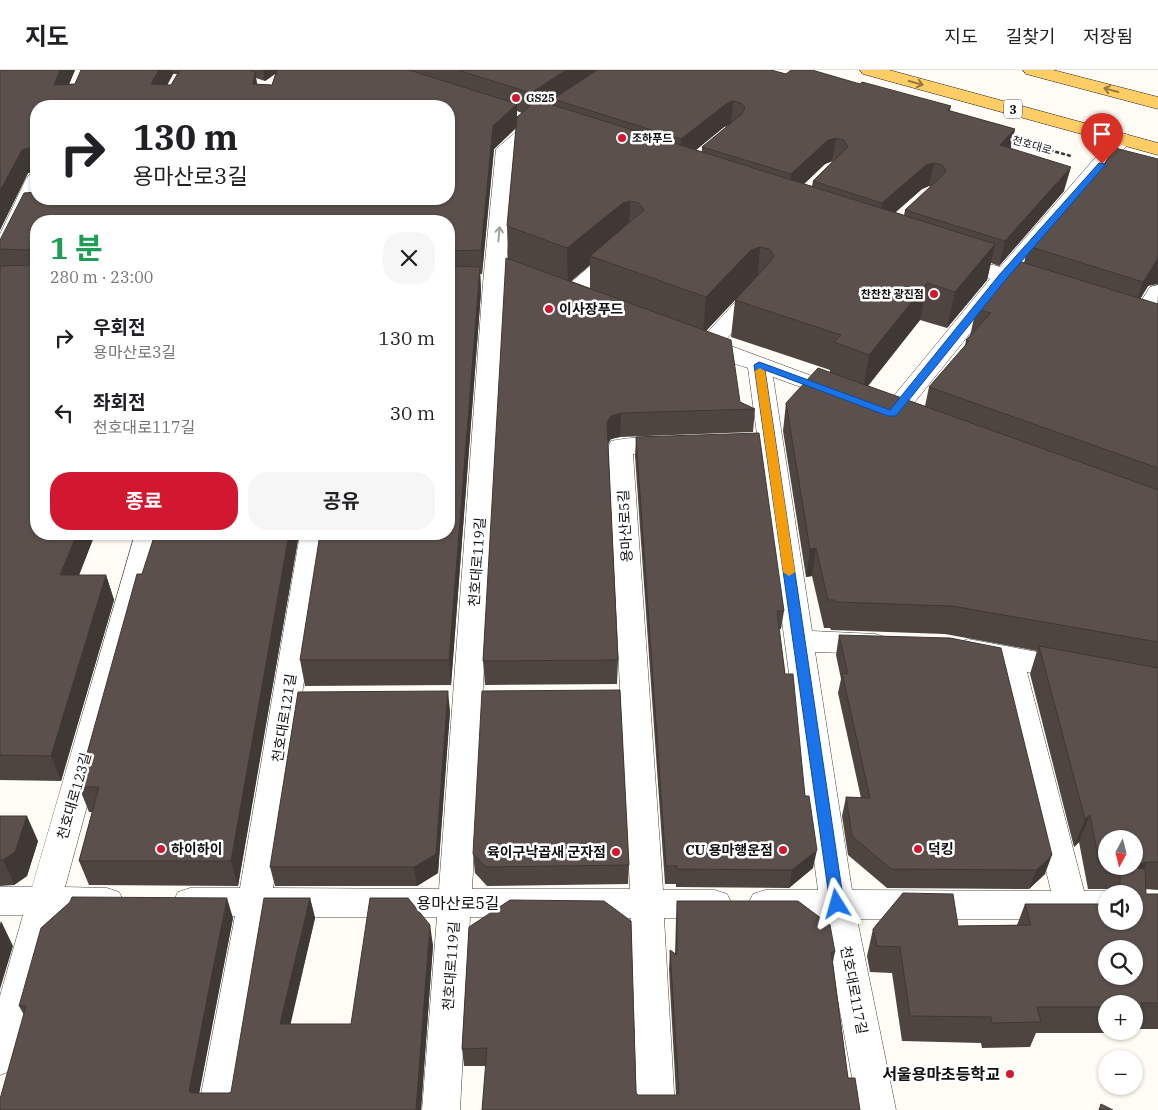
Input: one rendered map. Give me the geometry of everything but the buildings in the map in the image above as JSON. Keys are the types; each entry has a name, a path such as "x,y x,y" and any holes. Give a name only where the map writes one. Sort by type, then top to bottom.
{"main road":[{"name":"3","path":"869,70 1158,149"},
{"path":"1032,70 1156,99"}],"street":[{"name":"천호대로119길","path":"441,1110 495,277 506,149 558,108"},
{"path":"682,336 885,411 1122,139"},
{"path":"0,257 32,205"},
{"path":"595,304 561,291 630,244"},
{"path":"938,255 1058,294"},
{"path":"708,346 757,292"},
{"path":"1140,320 1158,292"},
{"name":"천호대로117길","path":"759,365 837,904 877,1110"},
{"name":"용마산로5길","path":"647,904 620,447 770,441"},
{"name":"천호대로123길","path":"0,1058 146,540"},
{"name":"천호대로121길","path":"217,1110 254,902 301,699 313,540"},
{"path":"799,641 896,644"},
{"path":"945,646 1093,673"},
{"path":"1009,658 1071,904"},
{"path":"605,698 635,697"},
{"path":"439,699 498,698"},
{"name":"용마산로5길","path":"0,901 1098,904"},
{"path":"647,904 656,1110"}],"path":[{"name":"천호대로","path":"1008,138 1102,164"}],"slow traffic":[{"path":"760,371 789,572"}],"place":[{"name":"GS25","path":"516,98"},
{"name":"조하푸드","path":"622,138"},
{"name":"찬찬찬 광진점","path":"934,294"},
{"name":"이사장푸드","path":"549,309"},
{"name":"하이하이","path":"161,849"},
{"name":"덕킹","path":"918,849"},
{"name":"CU 용마행운점","path":"783,850"},
{"name":"육이구낙곱새 군자점","path":"616,852"},
{"name":"서울용마초등학교","path":"1010,1074"}],"route":[{"path":"837,904 759,365 892,414 1004,276 1102,164"}]}
